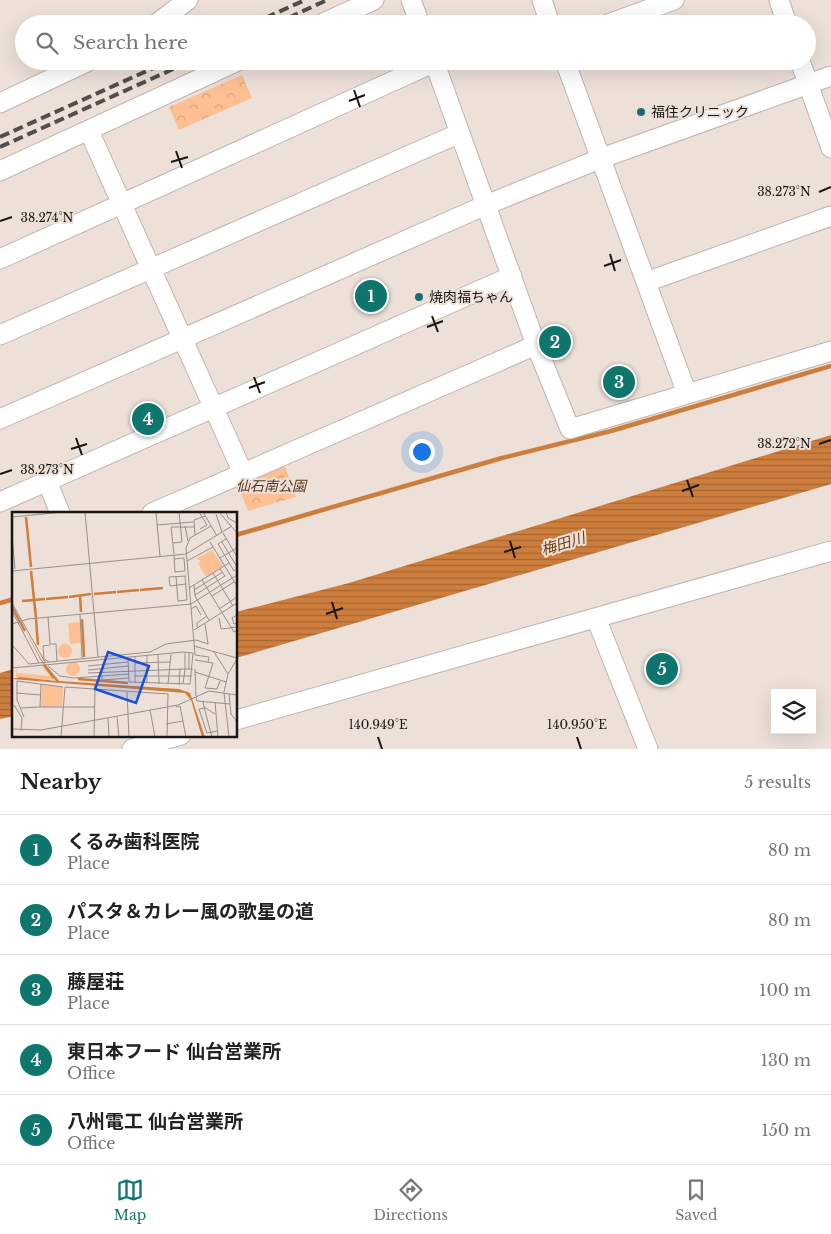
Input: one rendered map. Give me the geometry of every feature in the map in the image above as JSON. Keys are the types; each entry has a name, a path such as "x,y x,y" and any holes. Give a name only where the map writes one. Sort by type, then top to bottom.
{"street":[{"path":"168,15 188,0"},
{"path":"341,15 374,0"},
{"path":"411,0 417,15"},
{"path":"542,0 547,15"},
{"path":"633,15 674,0"},
{"path":"779,0 784,15"},
{"path":"0,103 70,70"},
{"path":"0,171 219,70"},
{"path":"0,259 416,70"},
{"path":"437,70 536,345 570,429 831,351"},
{"path":"568,70 687,394"},
{"path":"803,70 831,148"},
{"path":"0,419 486,205 602,158 831,76"},
{"path":"89,131 243,472"},
{"path":"0,335 460,133"},
{"path":"646,282 831,216"},
{"path":"0,502 512,276"},
{"path":"154,512 536,345"},
{"path":"47,481 60,512"},
{"path":"238,719 831,550"},
{"path":"596,618 648,749"},
{"path":"132,749 178,736"}],"green space":[{"path":"242,75 252,98 179,130 169,107"},
{"name":"仙石南公園","path":"283,461 296,497 248,511 236,481"}],"water":[{"name":"梅田川","path":"831,435 831,484 238,657 238,611 349,583"},
{"path":"12,670 12,716 0,719 0,673"}],"waterway":[{"path":"238,534 502,458 611,431 831,366"},
{"path":"0,603 12,600"}],"railway":[{"path":"272,15 305,0"},
{"path":"294,15 327,0"},
{"path":"0,137 149,70"},
{"path":"0,147 171,70"}],"place":[{"name":"福住クリニック","path":"641,112"},
{"name":"くるみ歯科医院","path":"371,296"},
{"name":"焼肉福ちゃん","path":"419,297"},
{"name":"パスタ＆カレー風の歌星の道","path":"555,342"},
{"name":"藤屋荘","path":"619,382"},
{"name":"東日本フード 仙台営業所","path":"148,419"},
{"name":"八州電工 仙台営業所","path":"662,669"}]}
